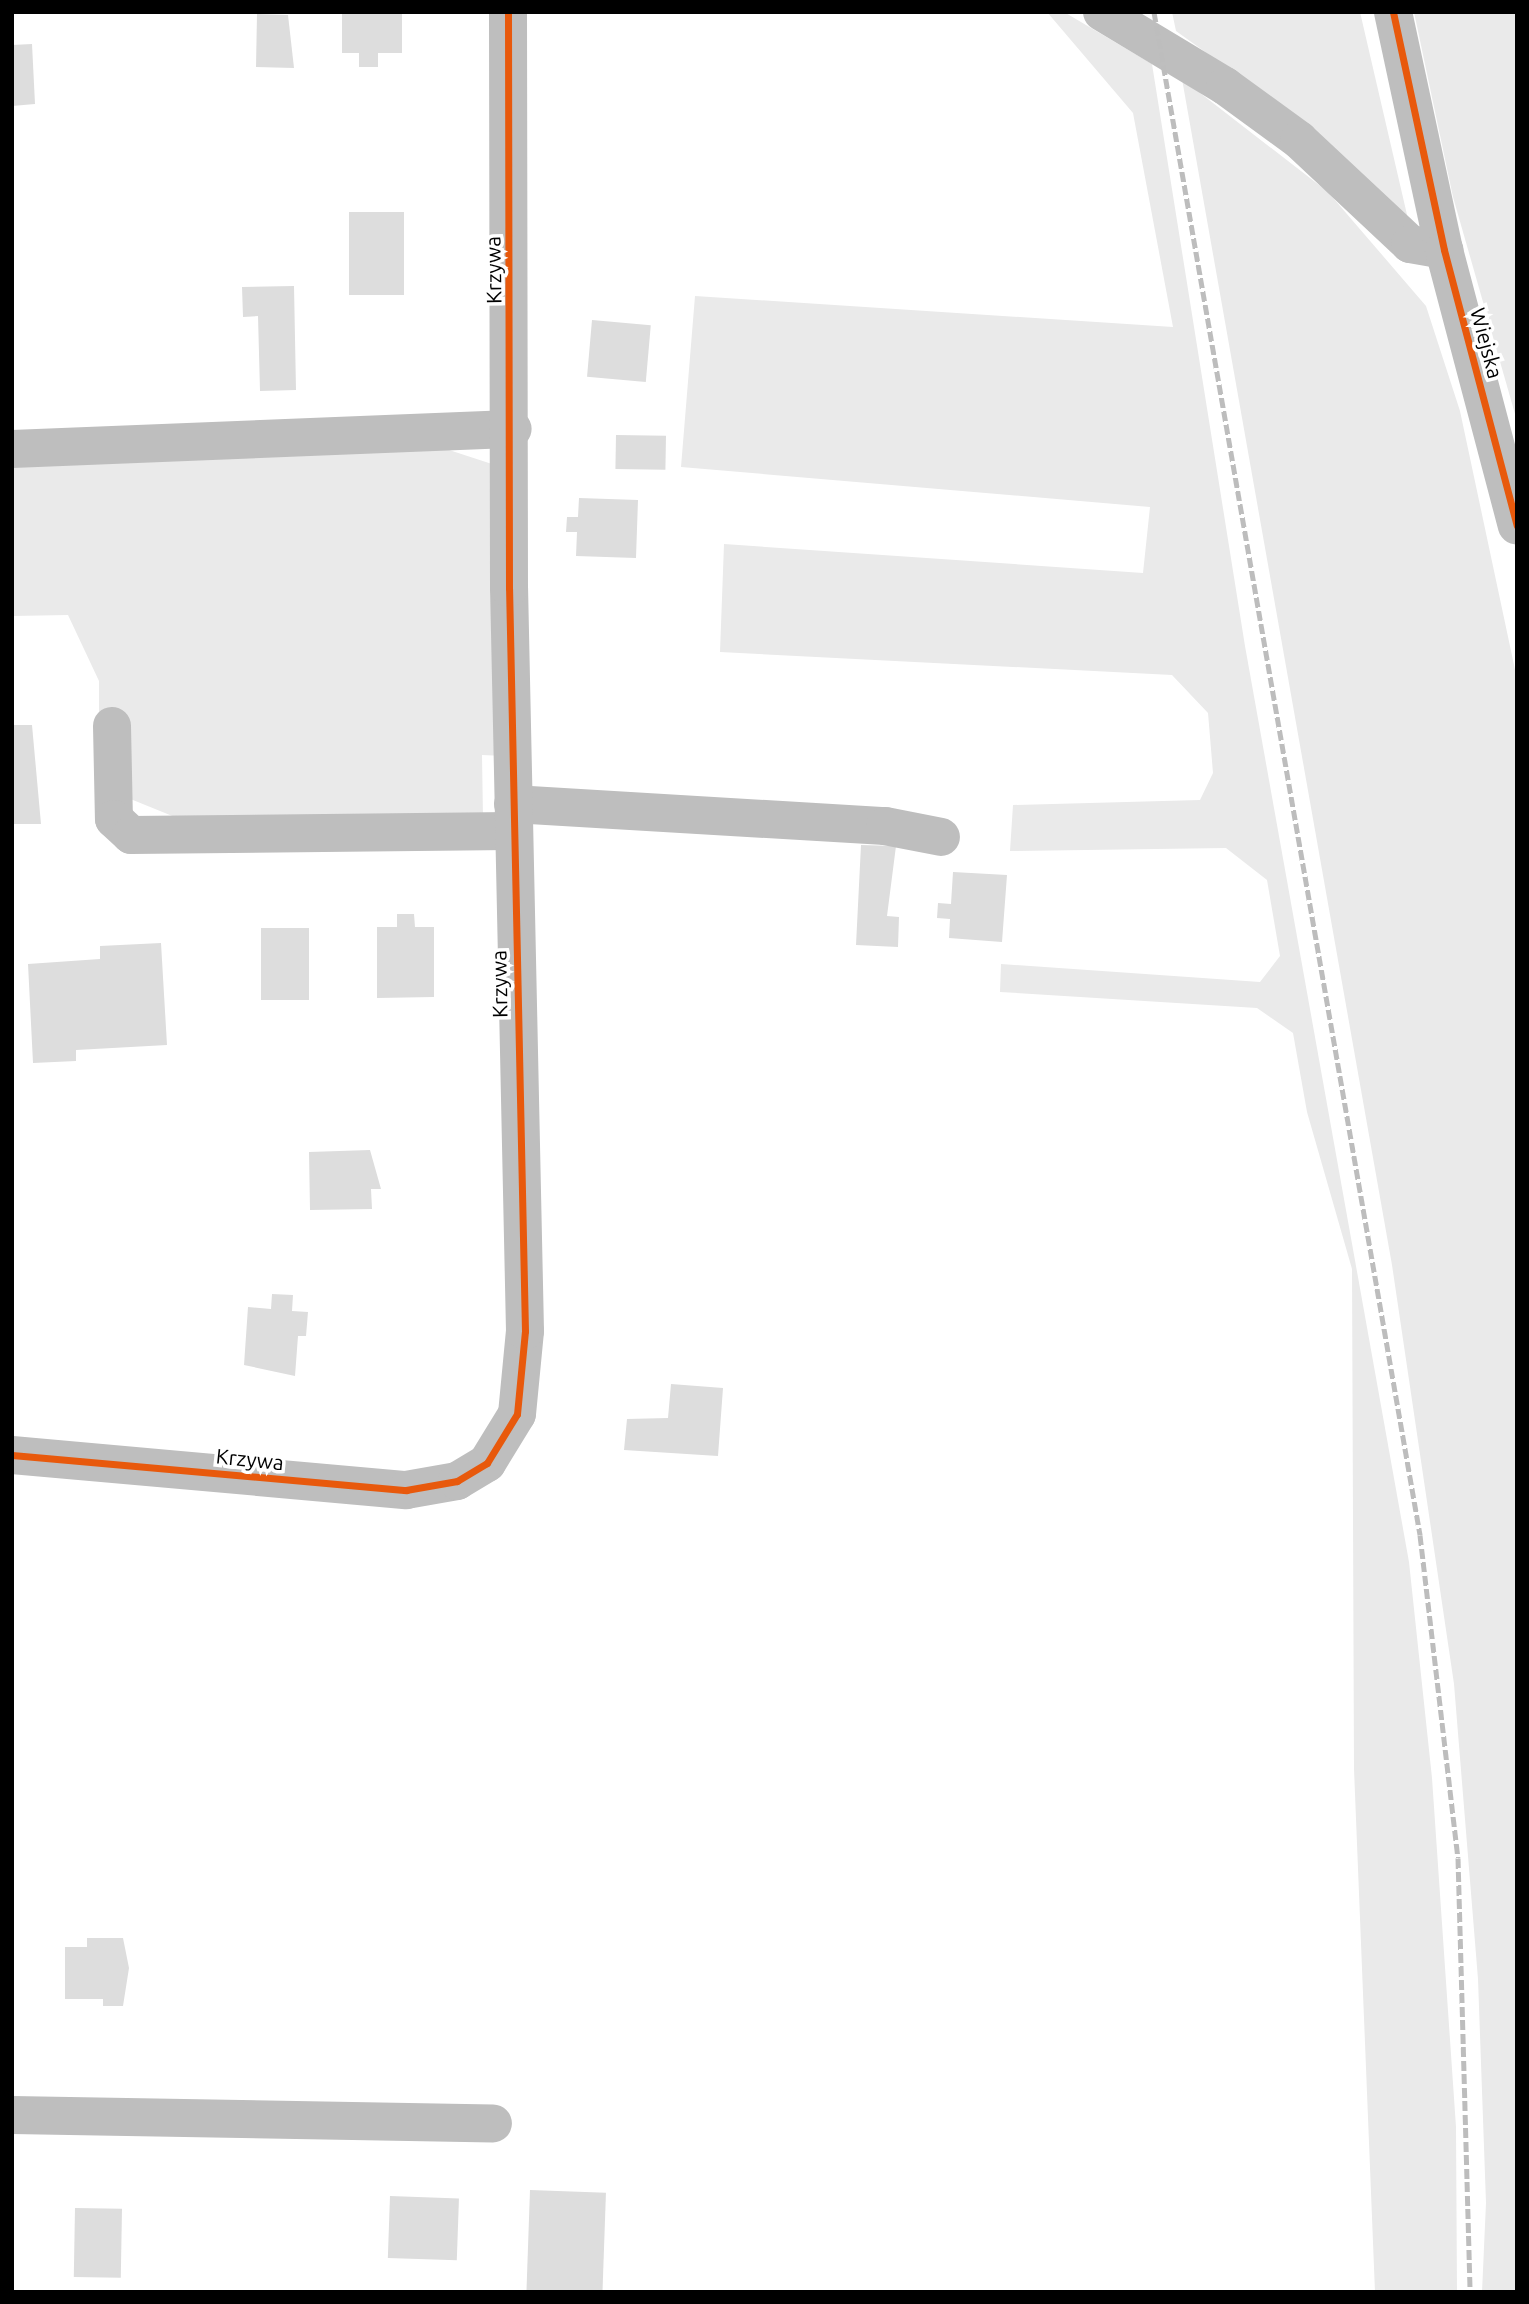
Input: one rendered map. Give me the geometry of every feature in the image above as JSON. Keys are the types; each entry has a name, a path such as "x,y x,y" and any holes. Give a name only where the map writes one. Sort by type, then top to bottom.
{"street":[{"name":"Krzywa","path":"12,1455 391,1491 457,1481 498,1451 517,1414 525,1366 513,817 513,429 508,12"},
{"path":"1102,12 1226,86 1299,140 1410,244 1444,250"},
{"name":"Wiejska","path":"1393,12 1444,250 1517,526"},
{"path":"12,449 513,429"},
{"path":"112,726 114,819 131,835 513,817 885,826 941,837"},
{"path":"12,2115 493,2123"}],"shaded area":[{"path":"1047,12 1064,12 1152,64 1245,646 1409,1562 1432,1778 1456,2127 1457,2292 1375,2292 1354,1769 1352,1269 1307,1112 1293,1033 1257,1008 1000,992 1001,964 1260,982 1280,956 1267,880 1226,848 1010,851 1013,805 1200,800 1213,773 1208,713 1172,675 720,652 724,544 1143,573 1150,507 681,467 695,296 1173,327 1133,113"},
{"path":"1172,12 1360,12 1408,219 1276,103 1176,31"},
{"path":"1414,12 1517,12 1517,421 1453,197"},
{"path":"1182,79 1328,192 1426,306 1460,411 1517,679 1517,2292 1482,2292 1486,2203 1478,1979 1454,1684 1392,1265"},
{"path":"446,449 495,465 504,756 482,755 483,818 197,826 128,798 99,722 99,681 68,615 12,616 12,463"}],"building":[{"path":"342,12 402,12 402,53 378,53 378,67 359,67 359,53 342,53"},
{"path":"257,14 288,15 294,68 256,67"},
{"path":"32,44 35,104 12,106 12,45"},
{"path":"349,212 404,212 404,295 349,295"},
{"path":"294,286 296,390 260,391 258,316 243,317 242,287"},
{"path":"592,320 651,325 646,382 587,377"},
{"path":"616,435 666,436 665,470 615,469"},
{"path":"579,498 638,500 636,558 576,556 577,532 566,532 567,517 578,517"},
{"path":"12,725 32,725 41,824 12,824"},
{"path":"861,845 896,846 887,916 899,917 898,947 856,945"},
{"path":"953,872 1007,875 1002,942 949,938 950,919 937,918 938,903 951,904"},
{"path":"397,914 414,914 415,927 434,927 434,997 377,998 377,927 397,927"},
{"path":"261,928 309,928 309,1000 261,1000"},
{"path":"161,943 167,1045 76,1050 76,1061 33,1063 28,964 100,959 100,946"},
{"path":"370,1150 381,1189 371,1189 372,1209 310,1210 309,1152"},
{"path":"272,1294 293,1295 292,1311 308,1312 306,1336 298,1336 295,1376 244,1365 248,1307 271,1309"},
{"path":"671,1384 723,1388 718,1456 624,1450 627,1419 668,1418"},
{"path":"87,1938 123,1938 129,1968 123,2006 103,2006 103,1999 65,1999 65,1947 87,1947"},
{"path":"530,2190 606,2193 602,2292 526,2292"},
{"path":"390,2196 459,2198 457,2260 388,2258"},
{"path":"75,2208 122,2209 121,2278 74,2277"}],"railway":[{"path":"1154,12 1420,1535 1458,1858 1470,2292"}],"cycle path":[{"path":"12,1455 406,1490 457,1481 487,1463 517,1414 525,1331 509,588 508,12"},
{"path":"1393,12 1444,250 1517,526"}]}
